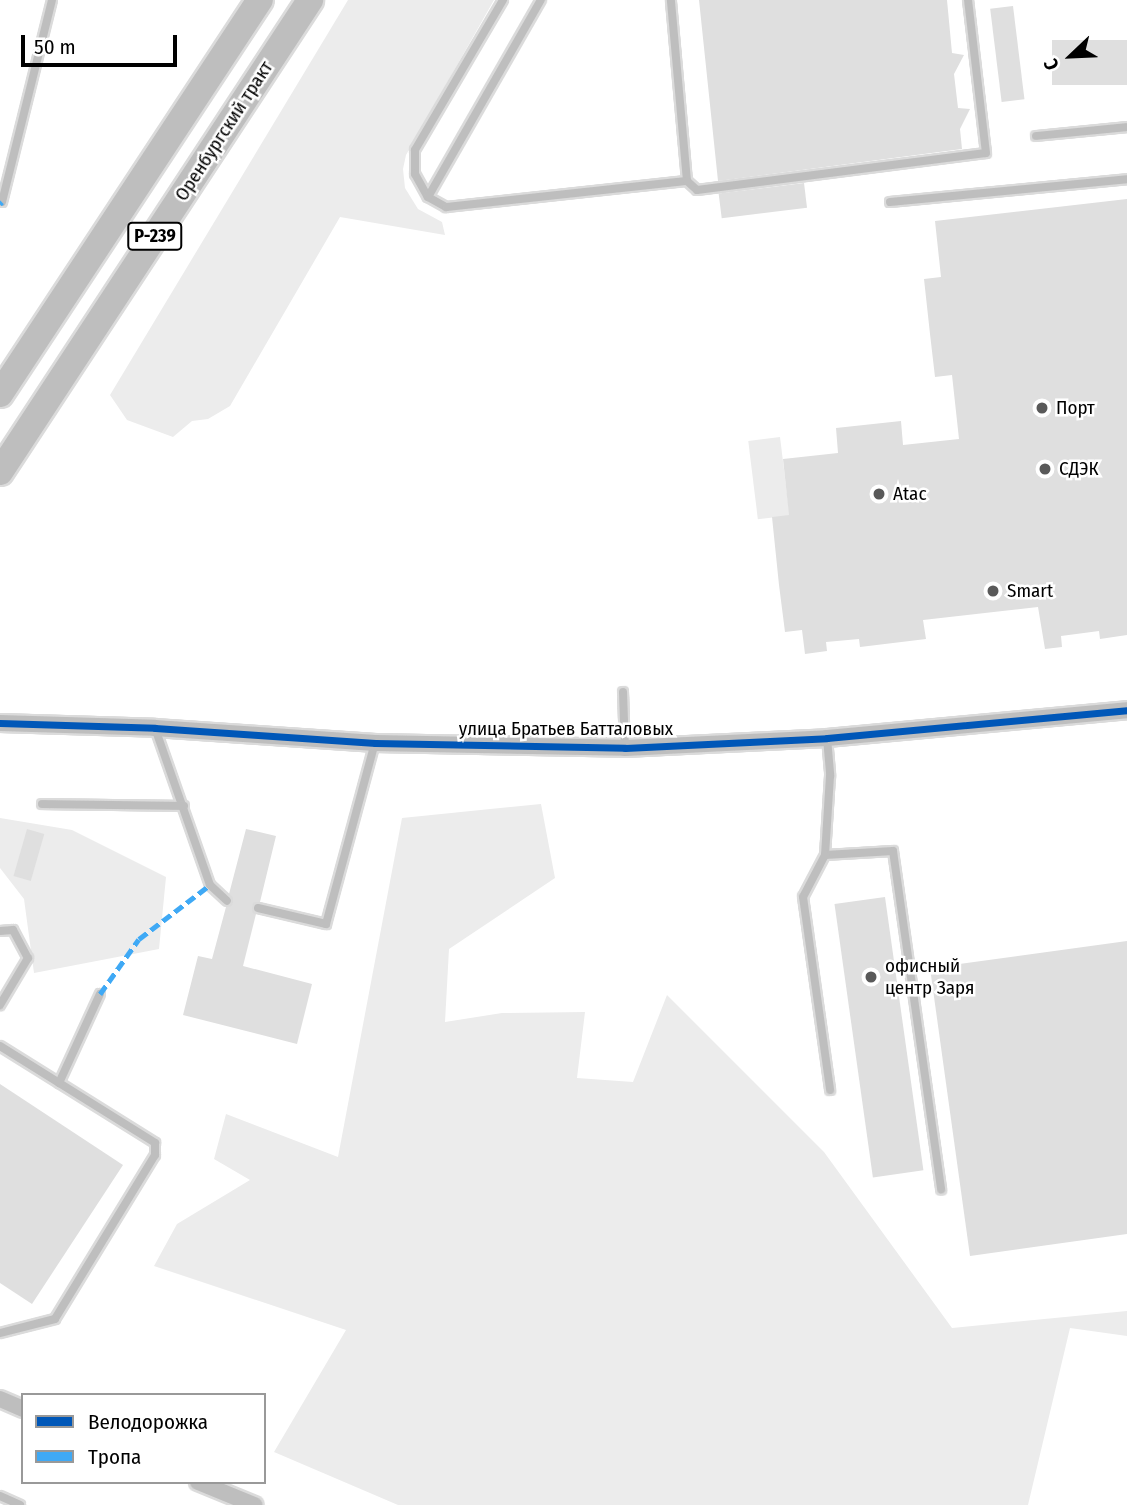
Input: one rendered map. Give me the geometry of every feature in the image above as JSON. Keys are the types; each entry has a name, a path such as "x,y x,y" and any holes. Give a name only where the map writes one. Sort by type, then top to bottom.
{"main road":[{"name":"Р-239","path":"0,394 260,0"},
{"name":"Оренбургский тракт","path":"0,472 310,0"}],"street":[{"name":"улица Братьев Батталовых","path":"2,723 155,728 375,743 625,748 827,738 1127,710"},
{"path":"0,1399 21,1408"},
{"path":"203,1484 254,1505"}],"lane":[{"path":"2,202 51,0"},
{"path":"503,0 415,150 415,174 428,197 446,207 687,181"},
{"path":"428,197 541,0"},
{"path":"671,0 687,181 697,190 986,153 968,0"},
{"path":"1036,136 1127,127"},
{"path":"890,202 1127,179"},
{"path":"623,692 625,748"},
{"path":"155,728 210,886 227,901"},
{"path":"827,738 830,776 825,855 803,897 830,1090"},
{"path":"258,908 326,924 375,743"},
{"path":"42,804 184,806"},
{"path":"825,855 893,851 942,1190"},
{"path":"0,931 13,930 28,957 0,1005"},
{"path":"60,1083 100,994"},
{"path":"0,1046 155,1143 155,1155 55,1319 0,1333"},
{"path":"0,1496 20,1505"}],"shaded area":[{"path":"348,0 494,0 406,155 403,169 405,188 418,209 442,222 445,235 340,217 230,406 208,419 192,421 173,437 127,420 110,395"},
{"path":"780,437 790,515 758,519 748,441"},
{"path":"541,804 555,878 449,949 445,1022 502,1013 585,1012 577,1078 633,1082 667,995 824,1152 952,1328 1127,1311 1127,1336 1070,1328 1028,1505 398,1505 274,1452 346,1330 154,1266 177,1224 250,1180 214,1159 226,1114 338,1157 402,818"},
{"path":"0,818 72,830 166,877 159,949 34,973 24,899 0,868"}],"building":[{"path":"699,0 947,0 952,53 964,55 954,74 958,108 970,109 960,129 962,149 718,181"},
{"path":"1013,6 1024,99 1002,102 990,9"},
{"path":"1052,40 1127,40 1127,85 1052,85"},
{"path":"804,183 807,208 722,218 719,193"},
{"name":"Порт","path":"1127,199 1127,635 1100,639 1099,631 1061,636 1062,647 1045,649 1038,607 923,620 926,639 860,647 859,639 826,642 827,651 805,654 802,630 785,632 779,585 772,517 789,515 783,459 838,453 836,428 901,421 903,445 959,439 952,375 935,377 930,334 924,279 941,277 935,221"},
{"path":"27,829 44,834 31,881 13,876"},
{"path":"246,829 276,836 260,902 252,906 256,914 243,966 312,984 297,1044 183,1015 198,956 212,959 226,907 233,903 229,894"},
{"name":"офисный центр Заря","path":"885,897 923,1170 873,1177 834,904"},
{"path":"1127,941 1127,1234 970,1256 930,968"},
{"path":"0,1084 123,1165 32,1304 0,1283"}],"marked path":[{"path":"100,994 139,939 210,885"}],"cycle path":[{"path":"0,723 155,728 375,743 625,748 827,738 1127,710"}],"place":[{"name":"Порт","path":"1042,408"},
{"name":"СДЭК","path":"1045,469"},
{"name":"Atac","path":"879,494"},
{"name":"Smart","path":"993,591"},
{"name":"офисный центр Заря","path":"871,977"}]}
